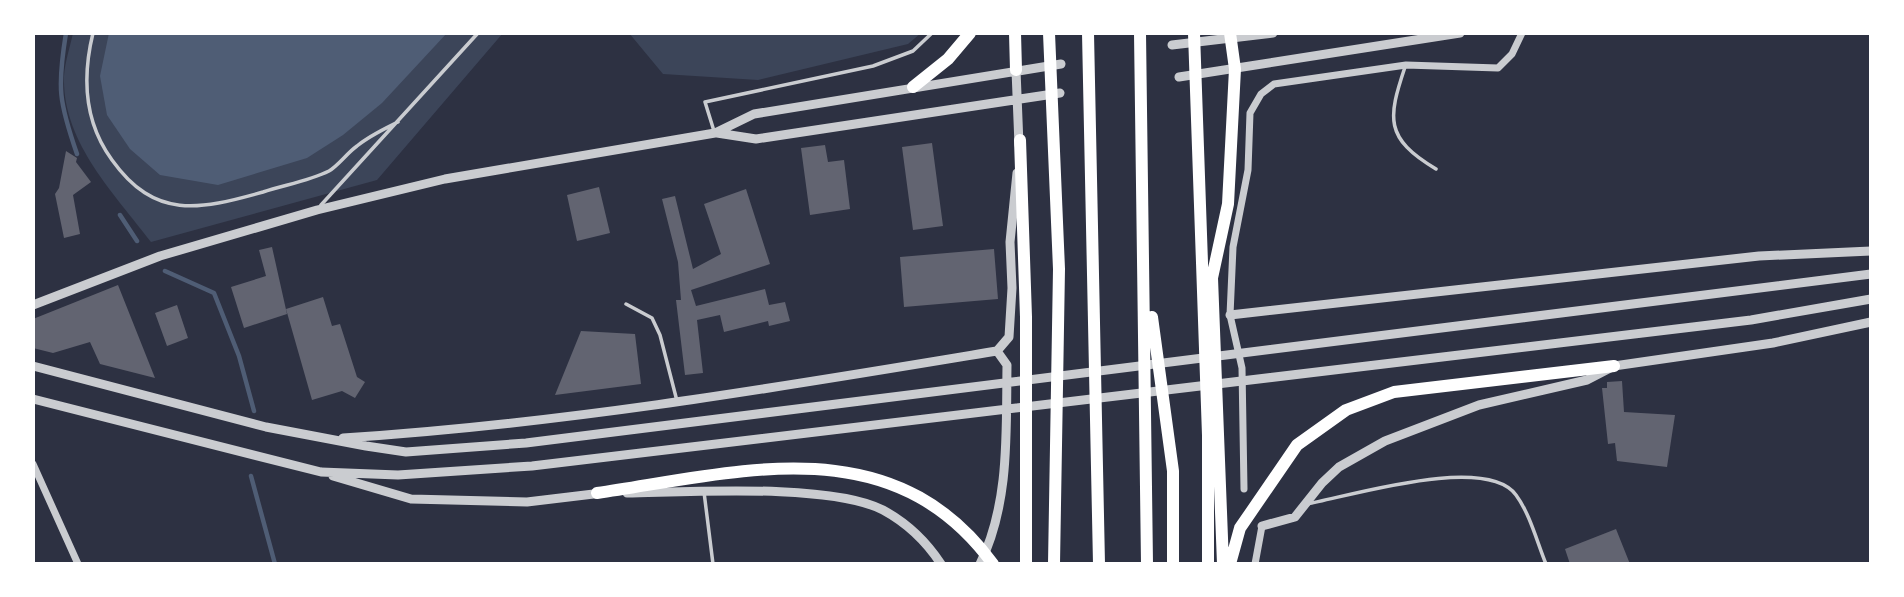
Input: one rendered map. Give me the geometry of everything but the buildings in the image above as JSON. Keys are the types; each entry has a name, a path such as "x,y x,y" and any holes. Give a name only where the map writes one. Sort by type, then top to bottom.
{"highway":[{"path":"912,87 947,59 970,33"},
{"path":"1015,33 1016,70"},
{"path":"1049,33 1059,269 1054,564"},
{"path":"1088,33 1100,564"},
{"path":"1140,33 1147,564"},
{"path":"1194,33 1208,435 1208,564"},
{"path":"1223,564 1212,278 1228,204 1235,69 1230,36"},
{"path":"1020,140 1026,293 1026,564"},
{"path":"1145,265 1173,471 1173,564"},
{"path":"1230,564 1240,528 1297,444 1346,410 1394,392 1614,366"},
{"path":"597,493 780,466 845,471 885,482 925,499 960,525 978,543 993,564"}],"street":[{"path":"1172,45 1273,33"},
{"path":"1179,77 1460,33"},
{"path":"1244,489 1242,368 1230,315 1233,247 1248,170 1250,113 1261,94 1274,84 1406,65 1498,68 1511,54 1522,33"},
{"path":"33,305 160,256 317,210 445,178 715,133 754,114 1061,64"},
{"path":"330,439 405,434 677,403 997,351 1009,337 1012,288 1010,243 1020,140 1016,70"},
{"path":"715,133 756,139 1060,93"},
{"path":"1230,315 1759,256 1871,251"},
{"path":"33,366 266,427 406,452 526,443 1871,274"},
{"path":"321,472 398,475 532,466 1751,320 1871,299"},
{"path":"1255,564 1262,526 1294,517 1339,467 1385,441 1479,405 1587,380 1614,366 1773,344 1871,322"},
{"path":"980,564 993,537 1001,505 1007,365 997,351"},
{"path":"33,400 321,472 411,499 527,502 597,493 828,495 881,509 926,540 941,564"},
{"path":"33,464 78,564"}],"lane":[{"path":"93,33 86,103 95,132 124,177 149,197 171,205 193,208 230,201 331,170 358,144 398,122"},
{"path":"317,210 478,33"},
{"path":"715,133 705,102 873,66 914,51 932,33"},
{"path":"1871,35 1871,44"},
{"path":"1406,65 1391,108 1395,128 1412,155 1436,169"},
{"path":"626,304 652,318 660,335 677,403"},
{"path":"1307,504 1404,481 1487,478 1515,493 1546,564"},
{"path":"704,492 713,564"}],"shaded area":[{"path":"73,33 503,33 377,180 151,242 93,165 72,123 64,76"},
{"path":"109,33 447,33 382,103 343,135 307,158 218,185 160,175 130,149 107,115 100,76"},
{"path":"629,33 921,33 908,44 758,80 663,74"}],"waterway":[{"path":"66,33 61,68 61,95 77,154"},
{"path":"120,215 137,241"},
{"path":"165,271 214,293 239,356 254,411"},
{"path":"251,476 275,564"}]}
